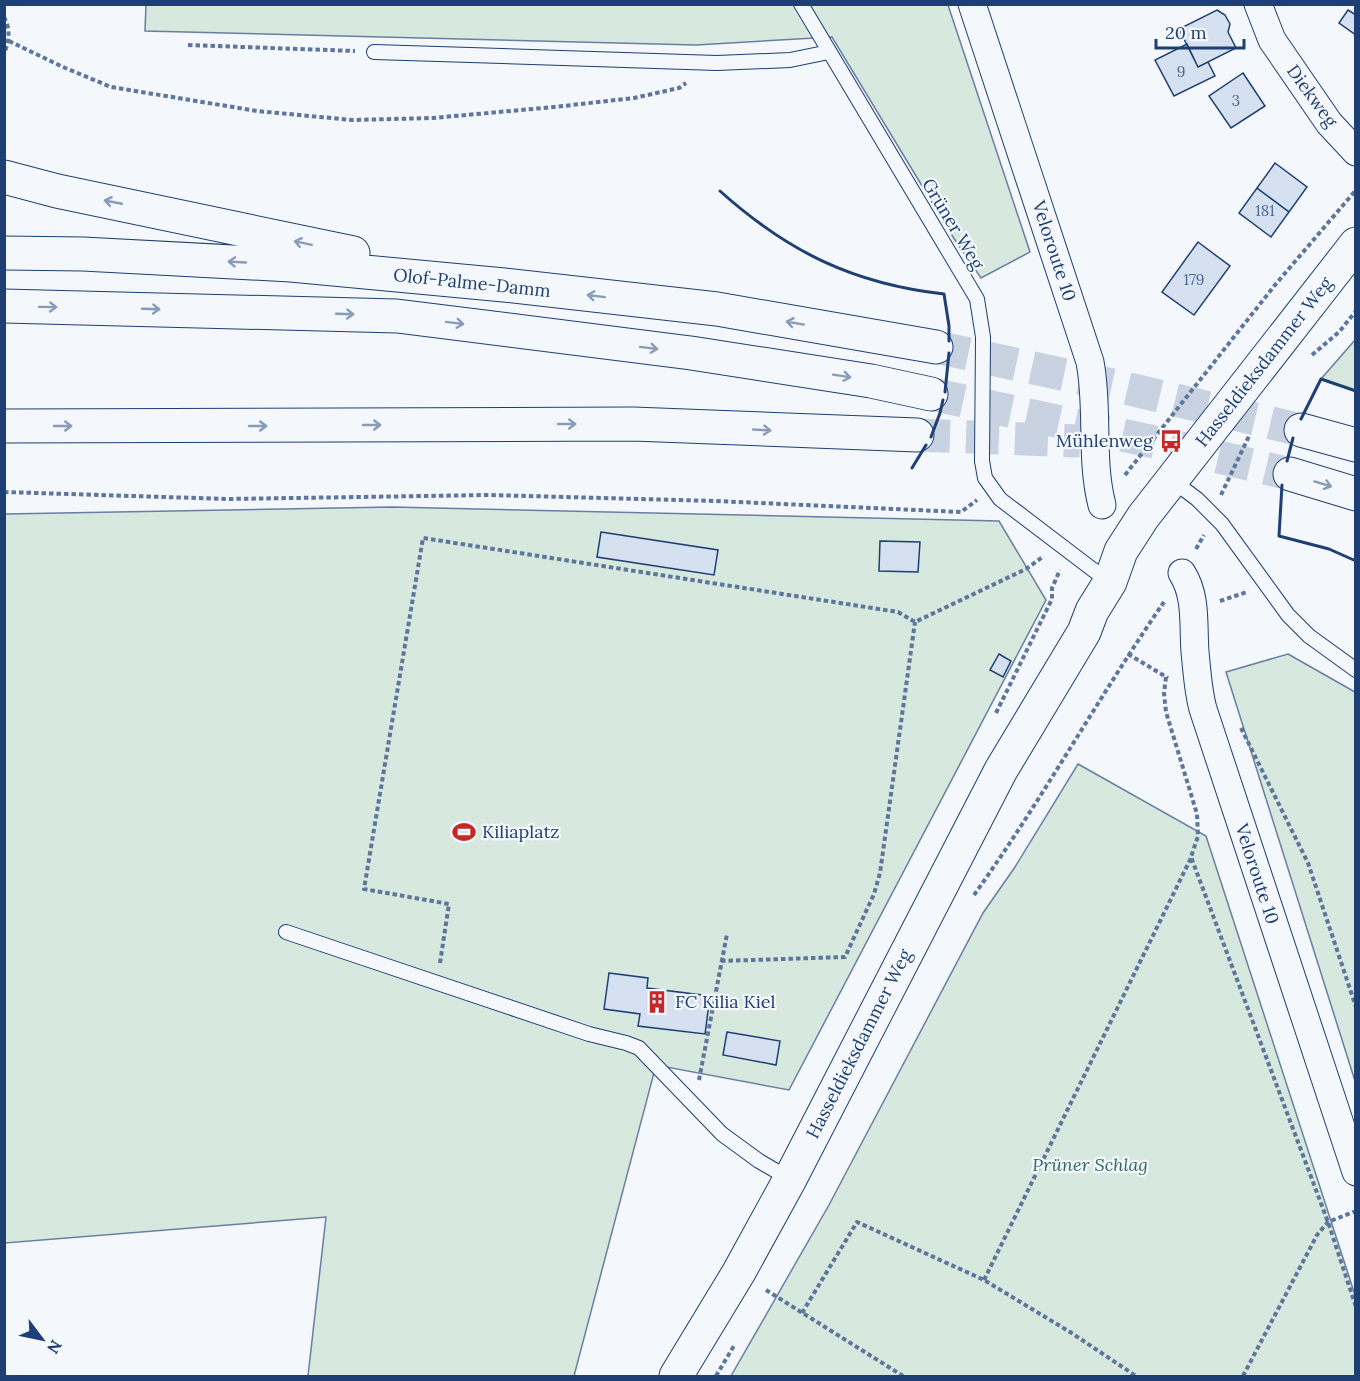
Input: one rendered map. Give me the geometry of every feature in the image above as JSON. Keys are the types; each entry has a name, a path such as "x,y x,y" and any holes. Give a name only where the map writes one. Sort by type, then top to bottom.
{"main road":[{"path":"4,177 57,191 504,285"},
{"name":"Hasseldieksdammer Weg","path":"676,1377 739,1272 790,1179 970,829 1037,708 1084,632 1092,611 1110,582 1121,551 1143,517 1356,244"},
{"name":"Olof-Palme-Damm","path":"4,253 83,254 291,265 504,285 717,309 936,347"},
{"path":"4,306 397,316 691,353 871,381 931,394"},
{"path":"4,426 633,424 916,435"},
{"path":"1301,430 1356,446"},
{"path":"1290,474 1356,494"}],"street":[{"name":"Veloroute 10","path":"972,4 1090,362 1095,398 1098,486 1102,505"},
{"name":"Diekweg","path":"1257,4 1272,40 1329,123 1356,152"},
{"name":"Veloroute 10","path":"1182,573 1189,587 1192,606 1203,709 1356,1172"}],"lane":[{"name":"Grüner Weg","path":"801,4 977,299 983,337 982,469 991,487"},
{"path":"374,52 717,63 790,60 829,52"},
{"path":"1173,481 1213,514 1288,615 1309,636 1356,670"},
{"path":"991,487 1000,499 1016,512 1110,582"},
{"path":"286,932 639,1048 722,1134 741,1149 790,1179"}],"path":[{"path":"4,17 8,24 9,41 4,54"},
{"path":"9,41 111,87 257,111 352,120 433,118 634,98 679,88 717,63"},
{"path":"188,45 374,52"},
{"path":"1102,505 1261,303 1356,190"},
{"path":"1308,358 1339,332 1356,311"},
{"path":"997,863 1195,551 1253,428"},
{"path":"4,492 228,499 489,495 961,512 991,487"},
{"path":"437,983 449,904 364,889 423,538 898,612 915,622"},
{"path":"915,622 1026,569 1057,544"},
{"path":"1192,606 1220,601 1266,586"},
{"path":"721,961 845,957 874,894 880,873 915,622"},
{"path":"1128,654 1166,677 1177,679 1198,677"},
{"path":"984,1280 1191,857 1198,836 1197,814 1166,712 1164,693 1166,677"},
{"path":"1239,723 1308,863 1356,1007"},
{"path":"1191,857 1328,1222 1356,1307"},
{"path":"693,1105 727,934"},
{"path":"1243,1377 1317,1235 1328,1222 1356,1211"},
{"path":"802,1312 857,1222 984,1280 1070,1332 1136,1377"},
{"path":"766,1290 903,1377"}],"green space":[{"path":"146,4 948,5 1030,252 981,278 953,237 832,37 696,45 145,31"},
{"path":"1355,340 1355,391 1321,379"},
{"name":"Kiliaplatz","path":"392,507 999,521 1046,600 789,1090 656,1065 574,1376 308,1376 326,1217 5,1243 5,514"},
{"path":"1288,654 1355,692 1355,1081 1226,672"},
{"name":"Prüner Schlag","path":"1078,764 1206,836 1355,1295 1355,1376 731,1376 829,1205 983,913 1015,867"}],"building":[{"path":"1217,10 1225,15 1230,24 1228,32 1236,48 1198,67 1179,29"},
{"path":"1348,10 1356,15 1356,35 1339,23"},
{"path":"1187,44 1198,67 1208,62 1215,76 1174,96 1155,60"},
{"path":"1243,73 1265,106 1231,128 1209,96"},
{"path":"1275,163 1307,187 1289,212 1257,188"},
{"path":"1257,188 1289,212 1271,237 1239,213"},
{"path":"1198,242 1230,266 1194,315 1162,292"},
{"path":"601,532 718,550 714,575 597,557"},
{"path":"880,541 920,542 918,572 879,571"},
{"path":"999,654 1011,661 1003,677 990,670"},
{"name":"FC Kilia Kiel","path":"609,973 648,978 647,988 710,996 705,1034 638,1026 640,1014 604,1009"},
{"path":"727,1032 780,1041 776,1065 723,1055"}],"tunnel":[{"path":"936,347 1117,386 1301,430"},
{"path":"931,394 1290,474"},
{"path":"917,435 1080,441"}],"wall":[{"path":"720,191 745,213 771,231 824,262 881,282 944,294 949,341"},
{"path":"945,392 949,353"},
{"path":"1301,419 1321,379 1356,391"},
{"path":"931,437 943,400"},
{"path":"1287,461 1293,438"},
{"path":"912,468 926,445"},
{"path":"1282,485 1279,536 1329,549 1356,561"}],"place":[{"name":"Mühlenweg","path":"1171,441"},
{"name":"Kiliaplatz","path":"464,832"},
{"name":"FC Kilia Kiel","path":"657,1002"}]}
